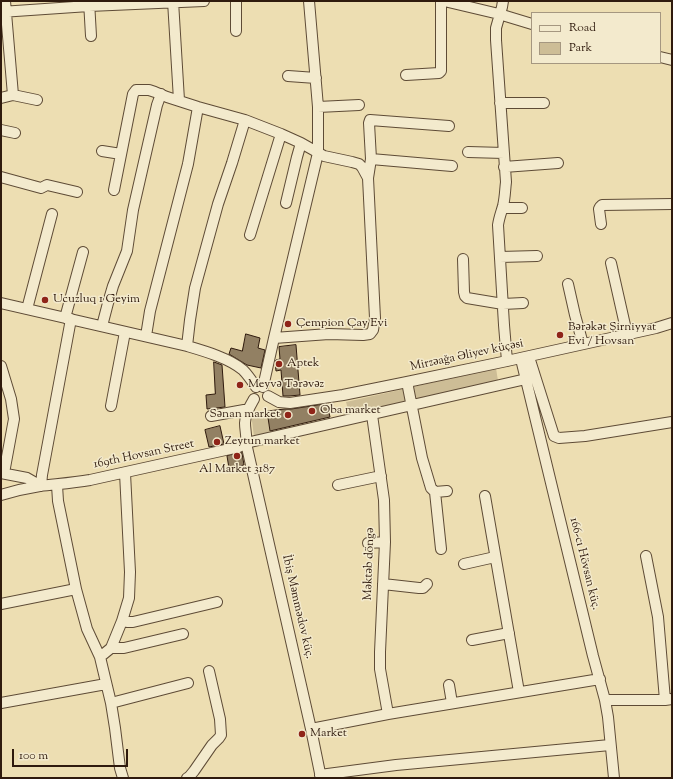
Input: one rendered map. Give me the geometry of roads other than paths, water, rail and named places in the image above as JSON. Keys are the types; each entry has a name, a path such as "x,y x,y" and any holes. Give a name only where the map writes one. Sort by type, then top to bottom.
{"street":[{"path":"5,1 3,12 13,95"},
{"path":"3,12 89,4 204,1"},
{"path":"236,1 236,31"},
{"path":"246,443 247,437 245,421 248,410 254,399 253,391 260,387 274,338 318,153 318,107 309,1"},
{"path":"406,75 439,73 441,71 441,1"},
{"path":"444,1 499,14 531,24"},
{"path":"503,1 496,28 505,188 498,226 507,362"},
{"path":"173,2 179,100"},
{"path":"89,4 91,36"},
{"path":"661,57 672,60"},
{"path":"288,76 316,78"},
{"path":"114,190 133,94 136,90 149,90 198,107 244,120 281,134 324,156 359,164 368,178"},
{"path":"102,326 113,286 126,251 136,196 157,105 161,94"},
{"path":"1,98 13,95 38,100"},
{"path":"500,103 544,102"},
{"path":"318,107 359,105"},
{"path":"146,336 150,311 188,164 198,107"},
{"path":"187,346 195,288 218,204 232,163 244,120"},
{"path":"274,338 329,334 370,334 373,330 375,318 368,178 371,159 370,120 449,126"},
{"path":"1,130 16,133"},
{"path":"250,235 281,134"},
{"path":"286,203 301,143"},
{"path":"102,151 121,154"},
{"path":"468,152 504,153"},
{"path":"371,159 452,166"},
{"path":"504,167 558,163"},
{"path":"1,177 41,188 47,185 78,192"},
{"path":"600,224 599,209 602,206 672,204"},
{"path":"502,208 522,208"},
{"path":"27,309 52,214"},
{"path":"1,366 12,399 14,419 2,473 27,478 41,486 68,318 83,252"},
{"path":"500,257 537,256"},
{"path":"463,259 464,292 467,298 503,304 523,303"},
{"path":"611,263 627,334"},
{"path":"568,284 583,344"},
{"path":"1,302 187,346 211,354 238,366 260,387 267,390 268,396 265,400 260,402 254,399"},
{"name":"Mirzəağa Əliyev küçəsi","path":"268,396 279,402 290,403 343,395 507,362 672,323"},
{"path":"111,406 125,332"},
{"path":"525,358 554,436 558,438 585,436 672,422"},
{"name":"166-cı Hövsan küç.","path":"525,358 526,379 605,700 614,778"},
{"name":"169th Hovsan Street","path":"1,495 17,490 90,480 124,473 239,447 246,443 526,379"},
{"path":"407,382 422,458 430,488 435,492 447,491"},
{"path":"211,416 248,410"},
{"name":"Məktəb döngə","path":"372,415 384,500 386,542 380,669 388,714"},
{"name":"İbiş Məmmədov küç.","path":"246,443 311,729 320,776"},
{"path":"100,657 111,648 129,598 130,572 124,473"},
{"path":"338,485 381,476"},
{"path":"57,485 58,501 76,589 87,629 100,657 111,703 120,768 123,778"},
{"path":"435,492 441,549"},
{"path":"484,496 519,692"},
{"path":"368,543 386,542"},
{"path":"605,700 668,699 658,618 646,556"},
{"path":"464,564 495,557"},
{"path":"383,584 419,588 423,588 427,584"},
{"path":"1,604 76,589"},
{"path":"122,620 133,622 217,602"},
{"path":"472,640 509,633"},
{"path":"111,648 124,648 183,634"},
{"path":"188,778 221,735 220,719 209,671"},
{"path":"311,729 388,714 600,679"},
{"path":"111,703 188,683"},
{"path":"1,703 106,684"},
{"path":"449,685 452,703"},
{"path":"320,776 396,765 610,745"}],"place":[{"name":"Ucuzluq 1 Geyim","path":"45,300"},
{"name":"Çempion Çay Evi","path":"288,324"},
{"name":"Bərəkət Şirniyyat Evi / Hovsan","path":"560,335"},
{"name":"Aptek","path":"279,364"},
{"name":"Meyvə Tərəvəz","path":"240,385"},
{"name":"Oba market","path":"312,411"},
{"name":"Sənan market","path":"288,415"},
{"name":"Zeytun market","path":"217,442"},
{"name":"Al Market 3187","path":"237,456"},
{"name":"Market","path":"302,734"}]}
